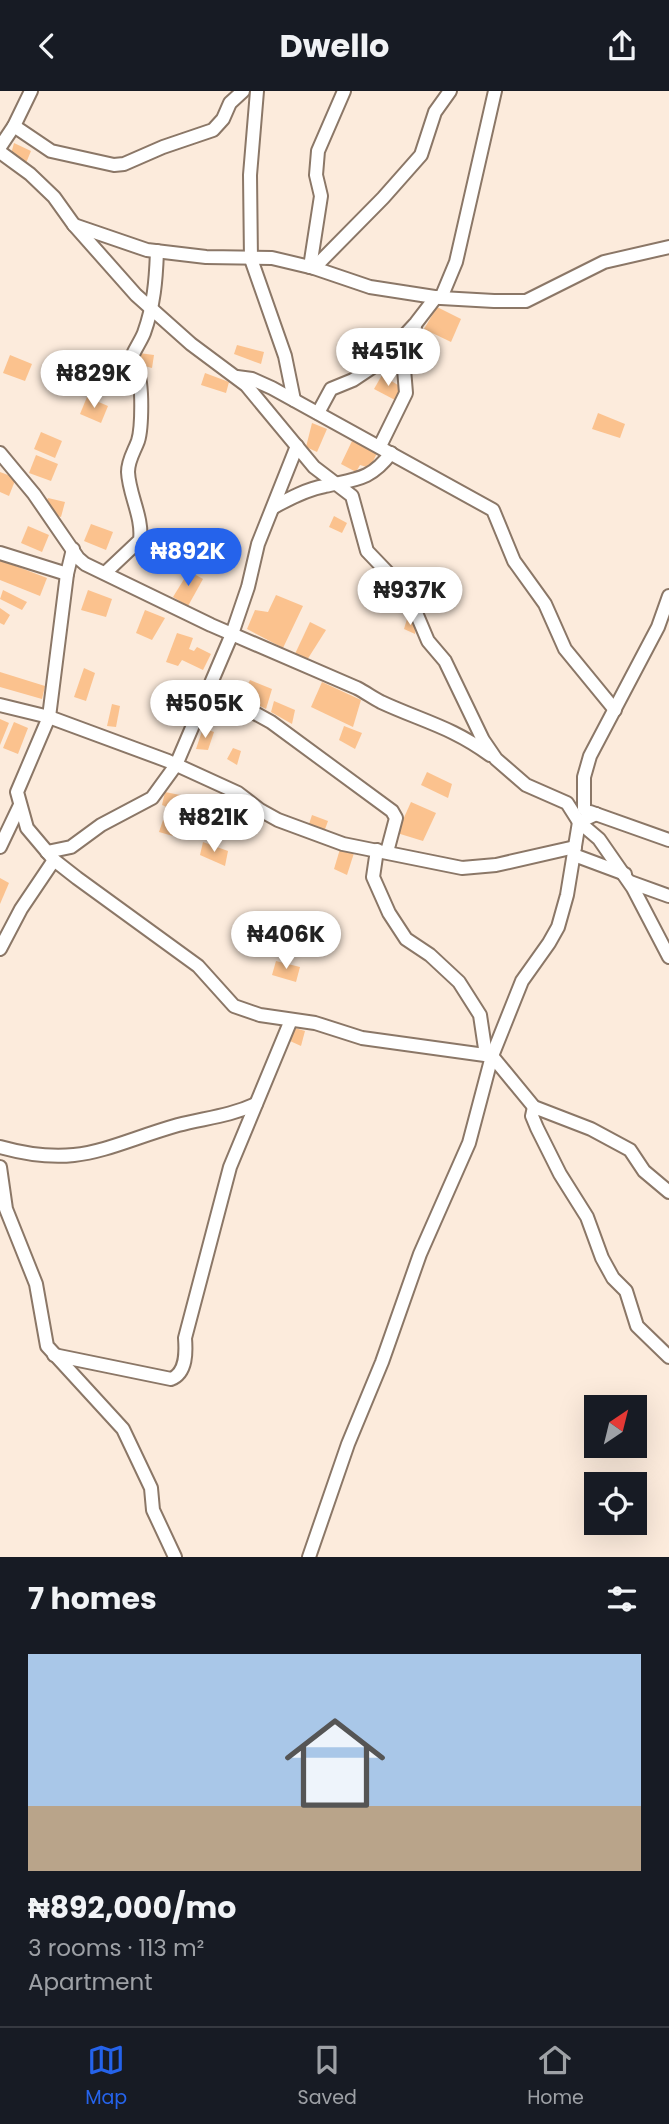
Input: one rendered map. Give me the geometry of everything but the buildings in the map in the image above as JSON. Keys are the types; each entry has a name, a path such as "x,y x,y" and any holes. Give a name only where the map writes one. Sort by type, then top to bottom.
{"street":[{"path":"31,91 0,150 54,197 74,225 151,309 191,344 237,377 314,467 352,496 368,551 414,600 428,641 445,661 483,740 496,759"},
{"path":"14,127 51,151 114,165 124,164 213,130 223,119 230,103 243,91"},
{"path":"257,91 250,175 251,258 285,356 294,400"},
{"path":"312,268 321,196 316,175 318,151 344,91"},
{"path":"312,268 383,198 421,155 435,112 450,91"},
{"path":"318,413 331,389 353,380 380,362 439,297 456,262 495,91"},
{"path":"74,225 157,251 206,257 280,260 370,287 439,297 526,301 604,262 669,247"},
{"path":"105,573 140,540 139,516 133,503 128,472 128,462 138,442 141,427 137,371 130,362 143,336 155,297 157,251"},
{"path":"274,507 305,491 369,475 382,466 406,393 404,369 416,323"},
{"path":"237,377 252,379 294,400 494,510 514,561 545,604 565,649 615,711"},
{"path":"0,950 51,856 71,846 100,825 152,798 176,765 232,634 248,587 258,544 297,446"},
{"path":"0,453 85,564 232,634 357,688 378,701 452,731 496,759 526,785 567,803 586,815 669,840"},
{"path":"73,549 67,574 48,717 17,792 27,828 51,856 128,917 198,966 234,1006 247,1012 315,1023 362,1038 489,1056"},
{"path":"0,553 67,574"},
{"path":"669,596 657,627 587,766 583,789 586,815 599,839 628,878 669,957"},
{"path":"209,688 271,722 392,811 396,818 373,877 389,913 406,939 430,955 459,982 480,1015 489,1056 534,1107 591,1129 630,1150 644,1171 669,1192"},
{"path":"0,705 48,717 176,765 238,793 278,820 327,839 462,867 478,867 575,851 669,896"},
{"path":"0,847 20,805"},
{"path":"309,1557 348,1444 382,1362 420,1254 469,1143 489,1056 522,981 550,943 558,927 586,815"},
{"path":"54,1355 171,1379 179,1373 187,1352 186,1338 225,1186 291,1020"},
{"path":"0,1147 47,1157 77,1157 190,1122 232,1114 256,1104"},
{"path":"534,1107 532,1116 537,1128 560,1174 590,1223 602,1258 613,1278 626,1291 638,1326 669,1357"},
{"path":"0,1167 6,1209 32,1271 47,1346 123,1429 150,1488 153,1510 175,1557"}]}
